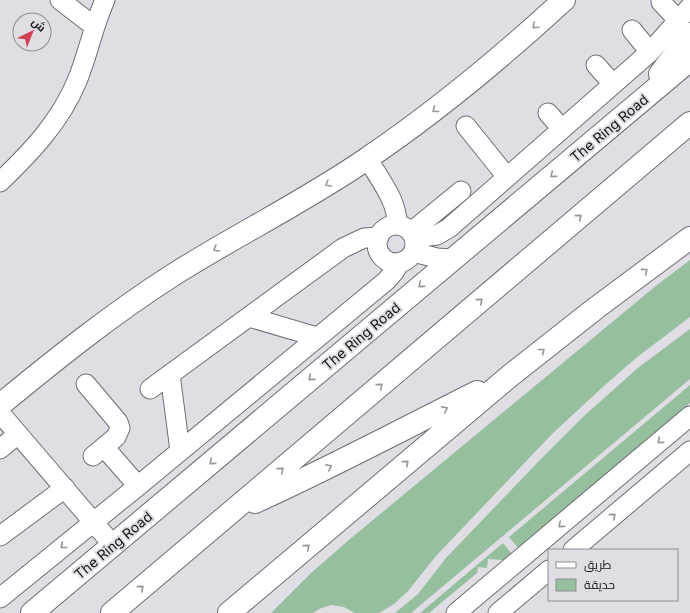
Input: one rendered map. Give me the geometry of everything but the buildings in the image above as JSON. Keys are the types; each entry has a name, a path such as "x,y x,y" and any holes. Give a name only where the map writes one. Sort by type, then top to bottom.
{"highway":[{"path":"0,405 85,337 131,303 200,258 315,192 368,159 424,119 519,41 564,0"},
{"path":"636,106 686,20"},
{"name":"The Ring Road","path":"32,613 690,60"},
{"path":"112,613 690,123"},
{"path":"229,613 511,375 596,308 690,238"},
{"path":"230,513 300,481 511,375"},
{"path":"253,613 264,601 277,572"}],"street":[{"path":"60,0 95,26"},
{"path":"0,182 33,150 58,116 78,81 95,26 105,0"},
{"path":"407,242 437,235 445,231 686,20 661,2"},
{"path":"632,30 650,52"},
{"path":"596,65 613,84"},
{"path":"548,113 562,129"},
{"path":"466,126 507,177"},
{"path":"0,597 138,486 386,281 394,272 407,242 397,218 394,204 368,159"},
{"path":"453,259 436,258 407,242 386,228 379,237 378,242 380,253 388,261 407,242 461,191"},
{"path":"150,389 350,244 364,238 379,237"},
{"path":"249,317 317,337"},
{"path":"170,374 180,451"},
{"path":"86,384 119,425 118,435 98,452 138,486"},
{"path":"0,413 113,545"},
{"path":"456,613 690,416"},
{"path":"0,449 18,434"},
{"path":"574,549 690,451"},
{"path":"0,536 64,488"},
{"path":"498,613 548,571"}],"green space":[{"path":"690,260 690,317 636,358 552,434 436,556 408,591 394,604 379,613 355,613 344,607 331,605 319,609 313,613 271,613 310,574 350,539 657,285"},
{"path":"690,329 690,379 411,613 395,613 418,594 446,558 585,415 639,367"},
{"path":"690,385 690,403 518,548 509,537"},
{"path":"503,543 511,553 504,560 488,559 487,568 478,567 477,573 429,613 420,613"}]}
